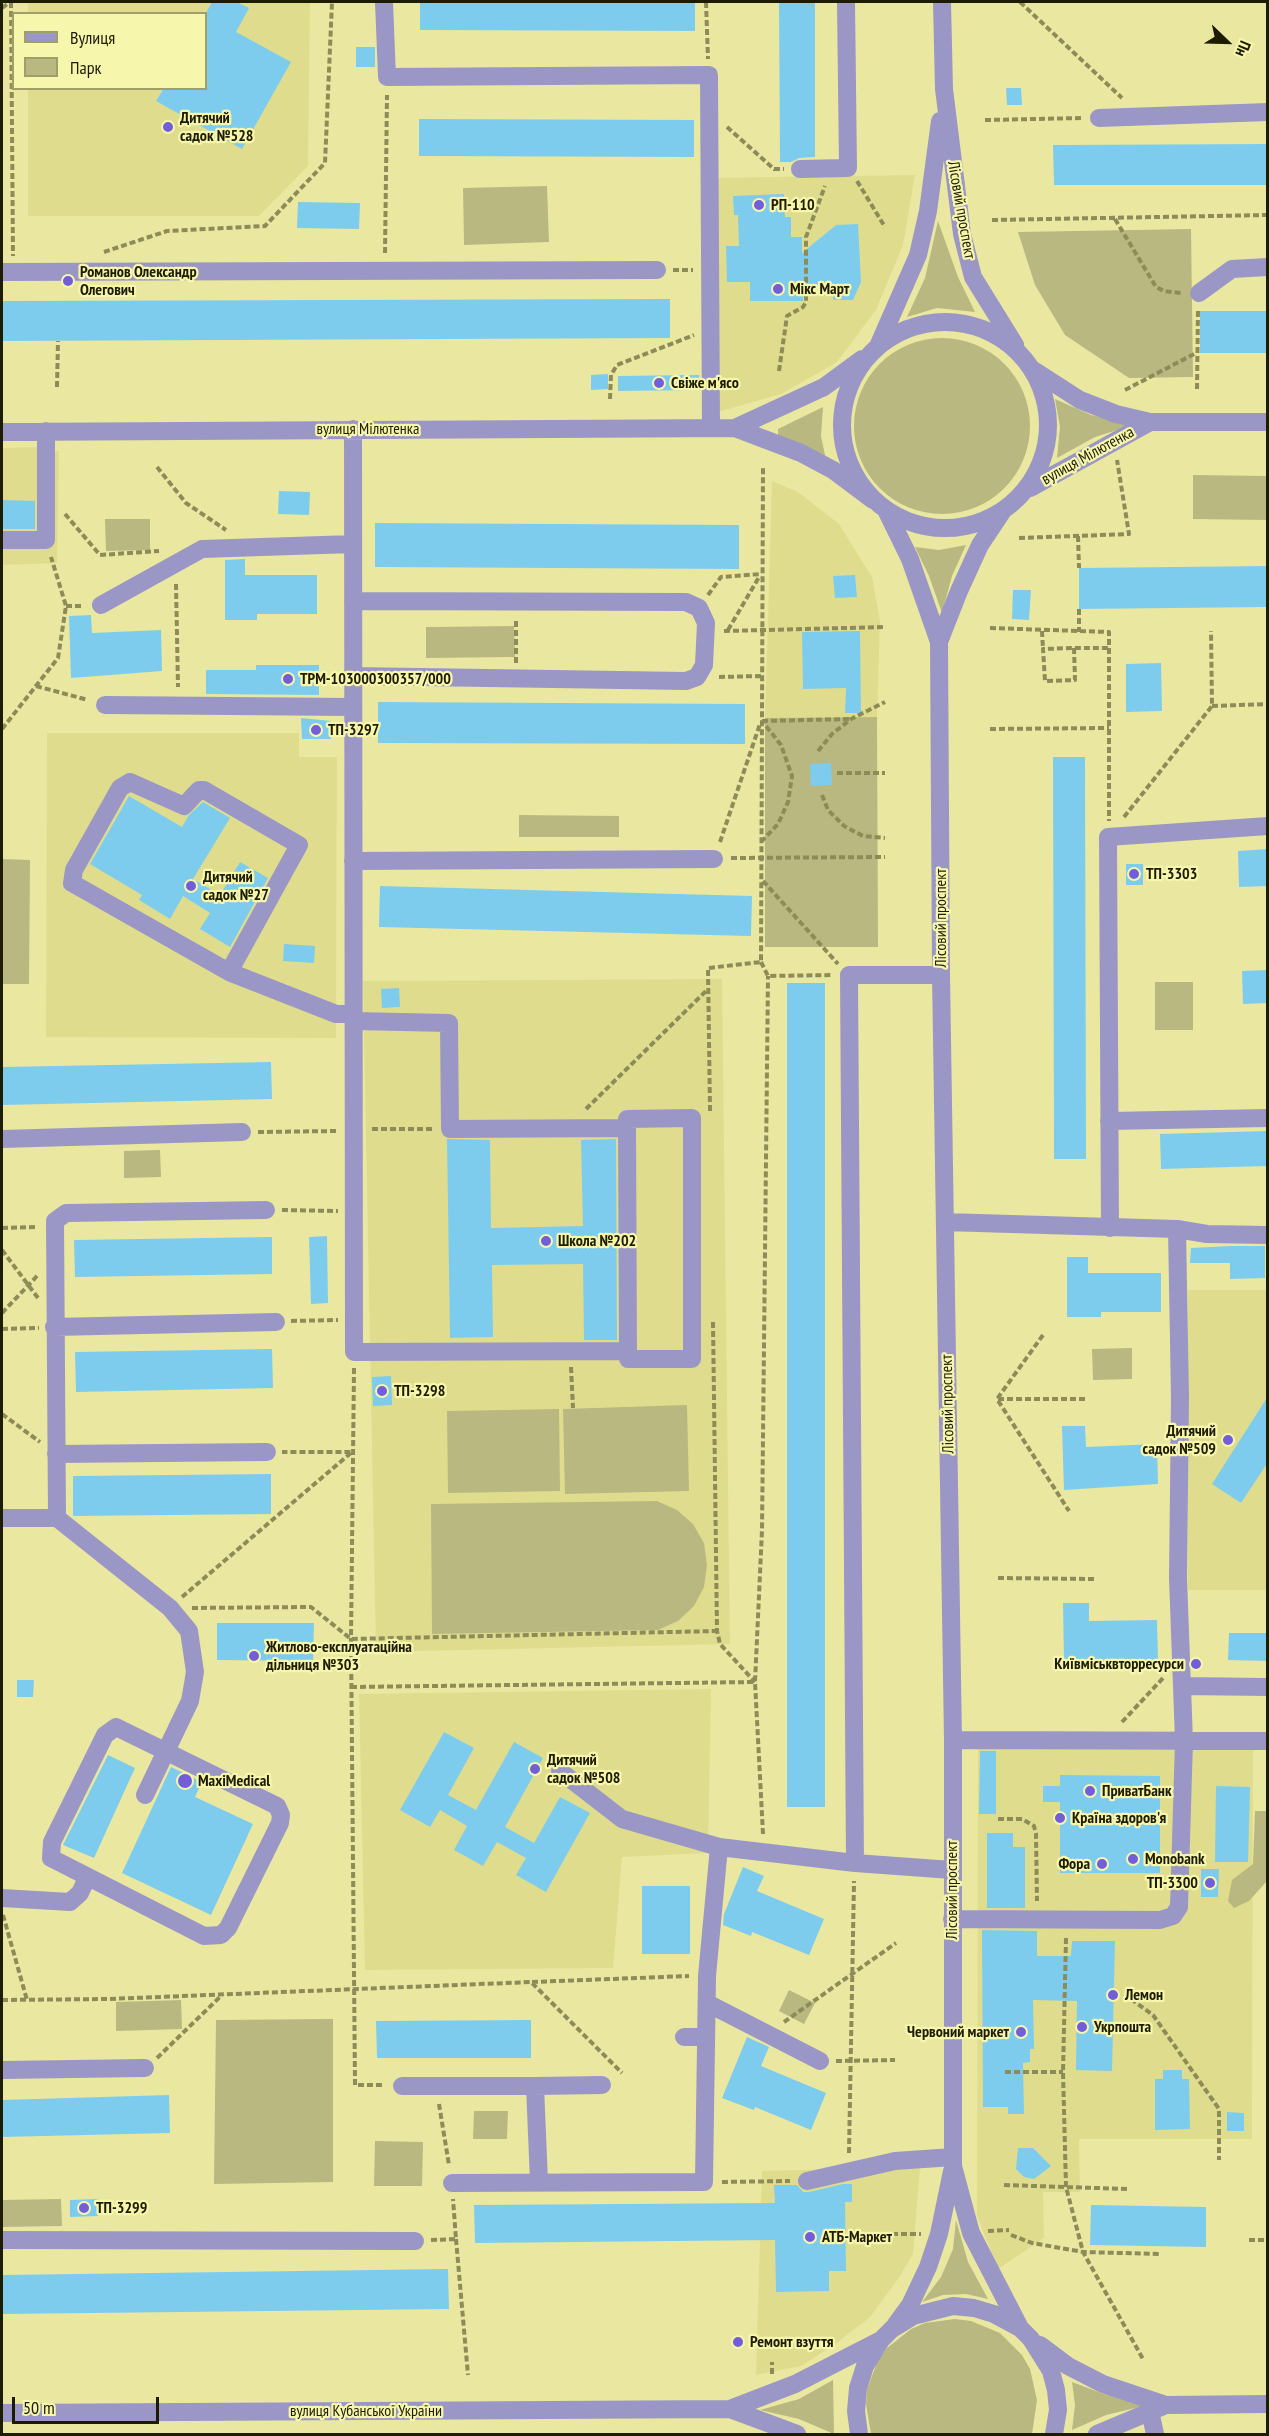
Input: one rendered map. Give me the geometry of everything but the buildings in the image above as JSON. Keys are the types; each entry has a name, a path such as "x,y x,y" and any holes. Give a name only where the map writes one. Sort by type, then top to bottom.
{"street":[{"path":"384,2 387,77 709,75 711,428"},
{"path":"800,169 840,168 846,2"},
{"name":"Лісовий проспект","path":"942,2 944,89 962,234 973,277 1021,354"},
{"name":"Лісовий проспект","path":"875,349 905,289 923,234 944,89"},
{"path":"1099,118 1268,112"},
{"path":"1199,293 1232,268 1268,267"},
{"path":"7,272 657,270"},
{"path":"946,321 978,326 1006,341 1021,354 1033,370 1045,397 1049,426 1044,456 1027,490 1002,512 976,525 947,529 918,525 880,506 859,482 846,455 842,426 846,396 858,369 875,349 915,326 946,321"},
{"name":"вулиця Мілютенка","path":"735,428 824,387 875,349"},
{"name":"вулиця Мілютенка","path":"1033,370 1080,400 1116,414 1150,422 1268,422"},
{"name":"вулиця Мілютенка","path":"1027,490 1054,472 1150,422"},
{"name":"вулиця Мілютенка","path":"2,432 735,428 801,453 833,470 880,506"},
{"path":"353,429 354,1353 627,1351"},
{"path":"2,540 46,540 46,431"},
{"name":"Лісовий проспект","path":"859,2434 856,2411 858,2388 865,2366 886,2334 910,2306 928,2267 939,2234 953,2162 953,1740 941,975 939,642 914,568 880,506"},
{"name":"Лісовий проспект","path":"939,642 958,591 980,545 1002,512"},
{"path":"101,605 172,557 202,549 353,543"},
{"path":"353,601 686,602 699,608 706,624 704,665 697,677 686,681 353,676"},
{"path":"105,705 353,708"},
{"path":"229,972 299,844 204,790 199,790 184,806 137,784 125,783 74,870 72,883 229,972 336,1014 354,1018 449,1023 450,1129 627,1128"},
{"path":"1110,1228 1108,837 1268,826"},
{"path":"353,861 714,859"},
{"path":"855,1863 849,975 941,975"},
{"path":"692,1118 692,1359 628,1359 627,1128 627,1119 692,1118"},
{"path":"1110,1122 1268,1118"},
{"path":"2,1139 242,1132"},
{"path":"57,1518 53,1227 55,1221 66,1213 266,1210"},
{"path":"945,1222 1177,1228 1207,1234 1268,1235"},
{"path":"952,1919 1160,1920 1173,1916 1180,1898 1184,1741 1178,1578 1180,1398 1177,1228"},
{"path":"54,1320 276,1322"},
{"path":"56,1454 267,1452"},
{"path":"2,1518 57,1518 170,1608 189,1631 195,1672 190,1701 145,1795"},
{"path":"1182,1686 1268,1687"},
{"path":"116,1727 124,1729 168,1751 269,1801 277,1806 281,1815 228,1928 221,1935 204,1936 56,1863 49,1851 105,1735 116,1727"},
{"path":"953,1740 1268,1741"},
{"path":"560,1771 622,1819 719,1847 855,1863 952,1870"},
{"path":"452,2183 704,2182 707,1976 719,1847"},
{"path":"2,1898 70,1902 80,1893 87,1878"},
{"path":"707,2002 820,2061"},
{"path":"684,2037 706,2037"},
{"path":"2,2070 145,2068"},
{"path":"402,2085 602,2085"},
{"path":"536,2086 539,2182"},
{"path":"807,2181 895,2161 953,2162"},
{"name":"Лісовий проспект","path":"953,2162 971,2233 1026,2334 1051,2371 1058,2410 1054,2434"},
{"path":"2,2240 415,2241"},
{"name":"вулиця Кубанської України","path":"2,2413 730,2409 795,2384 886,2334 913,2316 933,2309 953,2306 994,2314 1026,2334"},
{"path":"1026,2334 1068,2366 1102,2384 1158,2408"},
{"path":"1097,2434 1158,2408 1268,2404"},
{"path":"1155,2434 1158,2408"},
{"name":"вулиця Кубанської України","path":"730,2409 797,2434"}],"path":[{"path":"2,8 10,2"},
{"path":"7,272 10,2"},
{"path":"101,253 167,231 265,226 325,163 332,2"},
{"path":"706,2 709,75"},
{"path":"1020,2 1141,117"},
{"path":"385,271 387,77"},
{"path":"709,111 774,169 800,169"},
{"path":"985,120 1099,118"},
{"path":"779,371 788,315 803,307 806,302 806,237 840,168 885,227"},
{"path":"992,220 1268,215"},
{"path":"1115,219 1156,287 1171,292 1199,293 1197,389"},
{"path":"657,270 711,270"},
{"path":"610,399 611,375 617,365 711,329"},
{"path":"57,387 58,340"},
{"path":"1125,390 1196,353"},
{"path":"1019,538 1130,534 1116,456"},
{"path":"157,467 186,503 228,531 233,546"},
{"path":"763,468 761,962 768,976 762,1530 755,1682 764,1853"},
{"path":"46,493 100,555 172,557 178,706"},
{"path":"1078,536 1078,568"},
{"path":"2,729 58,658 66,606 46,540"},
{"path":"721,577 761,574"},
{"path":"728,630 761,574"},
{"path":"516,601 516,678"},
{"path":"1079,609 1079,632"},
{"path":"705,633 728,630 886,627"},
{"path":"990,628 1109,632 1108,837"},
{"path":"1042,631 1044,681 1075,680 1074,648"},
{"path":"1108,837 1212,706 1210,631"},
{"path":"1043,649 1110,648"},
{"path":"697,677 762,676"},
{"path":"36,686 105,705"},
{"path":"818,751 832,734 852,719 885,702"},
{"path":"1212,706 1268,704"},
{"path":"761,721 852,719"},
{"path":"761,721 781,745 792,776 788,802 778,825 762,842"},
{"path":"714,859 761,721"},
{"path":"990,729 1109,728"},
{"path":"837,773 885,773"},
{"path":"822,795 828,810 843,826 863,836 885,838"},
{"path":"736,858 885,857"},
{"path":"762,880 849,975"},
{"path":"710,1118 708,968 761,962"},
{"path":"768,976 849,975"},
{"path":"567,1128 708,990"},
{"path":"242,1132 450,1129"},
{"path":"266,1210 354,1211"},
{"path":"2,1228 53,1227"},
{"path":"2,1250 54,1320 2,1329"},
{"path":"2,1313 54,1260"},
{"path":"713,1313 717,1631 720,1644 755,1682"},
{"path":"276,1322 354,1320"},
{"path":"997,1399 1043,1335"},
{"path":"571,1352 573,1408"},
{"path":"354,1353 351,1687 356,1987 355,2085 402,2085"},
{"path":"997,1399 1087,1399"},
{"path":"997,1399 1069,1511"},
{"path":"2,1414 56,1454"},
{"path":"267,1452 352,1452"},
{"path":"170,1608 352,1452"},
{"path":"998,1578 1096,1579"},
{"path":"170,1608 311,1607 351,1638 717,1631"},
{"path":"1104,1741 1181,1659"},
{"path":"351,1687 755,1682"},
{"path":"998,1819 1022,1819 1034,1826 1038,1919"},
{"path":"849,2172 855,1863"},
{"path":"2,1911 27,2000"},
{"path":"1067,1919 1063,2072 1066,2187 1083,2252 1143,2359"},
{"path":"768,2034 896,1943"},
{"path":"2,2000 707,1976"},
{"path":"531,1982 622,2073"},
{"path":"145,2068 224,1994"},
{"path":"1131,2000 1153,2015 1219,2109 1219,2160"},
{"path":"820,2061 895,2060"},
{"path":"1005,2072 1063,2072"},
{"path":"704,2182 807,2181"},
{"path":"1004,2185 1127,2189"},
{"path":"1011,2235 1032,2243 1083,2252 1160,2254"},
{"path":"456,2239 468,2375"},
{"path":"1249,2240 1268,2240"}],"shaded area":[{"name":"Дитячий садок №528","path":"28,2 310,2 308,166 259,216 28,216 28,90 207,90 207,12 28,12"},
{"path":"915,175 903,245 876,310 837,362 781,394 707,415 704,178"},
{"path":"41,447 42,452 59,451 57,563 2,565 2,448"},
{"path":"772,481 798,492 839,524 872,577 880,621 877,717 765,718"},
{"name":"Дитячий садок №27","path":"47,733 299,733 299,757 337,757 336,1038 46,1037"},
{"name":"Школа №202","path":"722,979 730,1644 376,1652 363,981"},
{"name":"Дитячий садок №509","path":"1188,1290 1267,1290 1267,1590 1188,1590"},
{"name":"Дитячий садок №508","path":"711,1689 708,1853 622,1857 613,1968 365,1970 359,1694"},
{"path":"1253,1744 1252,2139 1079,2139 1080,2192 1043,2192 1044,2238 998,2269 977,2216 978,1745"},
{"path":"920,2167 913,2254 870,2317 833,2346 801,2366 756,2375 762,2171"}],"green space":[{"path":"547,186 549,242 464,245 463,188"},
{"path":"938,221 958,277 975,312 937,308 907,317 925,278"},
{"path":"1191,229 1193,377 1129,378 1065,335 1035,285 1018,232"},
{"path":"942,338 959,339 976,344 1005,363 1024,392 1029,409 1029,443 1024,460 1005,489 976,508 959,513 942,514 925,513 908,508 879,489 860,460 855,443 854,426 855,409 860,392 879,363 908,344 925,339"},
{"path":"1055,399 1091,415 1133,425 1095,437 1057,458 1060,427"},
{"path":"823,407 821,436 826,460 778,438 778,429"},
{"path":"1193,475 1267,476 1267,520 1193,519"},
{"path":"105,519 150,519 150,550 106,551"},
{"path":"966,545 952,576 942,613 929,576 915,547 939,550"},
{"path":"514,626 515,657 426,658 426,627"},
{"path":"877,717 878,947 765,947 765,718"},
{"path":"519,815 619,816 619,837 519,837"},
{"path":"2,859 30,860 29,984 2,984"},
{"path":"1155,982 1193,982 1193,1030 1155,1030"},
{"path":"160,1150 161,1177 124,1178 124,1151"},
{"path":"1132,1348 1132,1379 1093,1380 1092,1349"},
{"path":"687,1405 689,1491 565,1494 563,1409"},
{"path":"559,1409 560,1491 448,1493 447,1411"},
{"path":"657,1501 677,1510 693,1524 704,1543 707,1565 704,1587 694,1606 678,1621 658,1630 432,1634 431,1504"},
{"path":"1255,1811 1267,1811 1267,1881 1249,1901 1234,1908 1228,1901 1232,1880 1253,1864"},
{"path":"789,1990 815,2003 804,2024 779,2011"},
{"path":"181,2000 182,2029 116,2031 116,2002"},
{"path":"333,2019 333,2182 214,2184 216,2020"},
{"path":"474,2111 508,2111 507,2139 473,2139"},
{"path":"375,2141 423,2142 422,2186 374,2186"},
{"path":"61,2199 62,2226 2,2227 2,2200"},
{"path":"956,2220 968,2262 988,2299 966,2294 943,2295 922,2302 941,2277 953,2249"},
{"path":"955,2319 971,2321 1000,2333 1022,2355 1030,2369 1037,2400 1032,2434 871,2434 866,2404 867,2389 878,2360 887,2348 911,2329 925,2323"},
{"path":"833,2380 834,2434 799,2419 760,2410 799,2399"},
{"path":"1072,2382 1104,2394 1148,2405 1106,2415 1072,2430 1075,2405"}],"place":[{"name":"Дитячий садок №528","path":"168,127"},
{"name":"РП-110","path":"759,205"},
{"name":"Романов Олександр Олегович","path":"68,281"},
{"name":"Мікс Март","path":"778,289"},
{"name":"Свіже м'ясо","path":"659,383"},
{"name":"ТРМ-103000300357/000","path":"288,679"},
{"name":"ТП-3297","path":"316,730"},
{"name":"ТП-3303","path":"1134,874"},
{"name":"Дитячий садок №27","path":"191,886"},
{"name":"Школа №202","path":"546,1241"},
{"name":"ТП-3298","path":"382,1391"},
{"name":"Дитячий садок №509","path":"1228,1440"},
{"name":"Житлово-експлуатаційна дільниця №303","path":"254,1656"},
{"name":"Київміськвторресурси","path":"1196,1664"},
{"name":"Дитячий садок №508","path":"535,1769"},
{"name":"MaxiMedical","path":"185,1781"},
{"name":"ПриватБанк","path":"1090,1791"},
{"name":"Країна здоров'я","path":"1060,1818"},
{"name":"Monobank","path":"1133,1859"},
{"name":"Фора","path":"1102,1864"},
{"name":"ТП-3300","path":"1210,1883"},
{"name":"Лемон","path":"1113,1995"},
{"name":"Укрпошта","path":"1082,2027"},
{"name":"Червоний маркет","path":"1021,2032"},
{"name":"ТП-3299","path":"84,2208"},
{"name":"АТБ-Маркет","path":"810,2237"},
{"name":"Ремонт взуття","path":"738,2342"}]}
